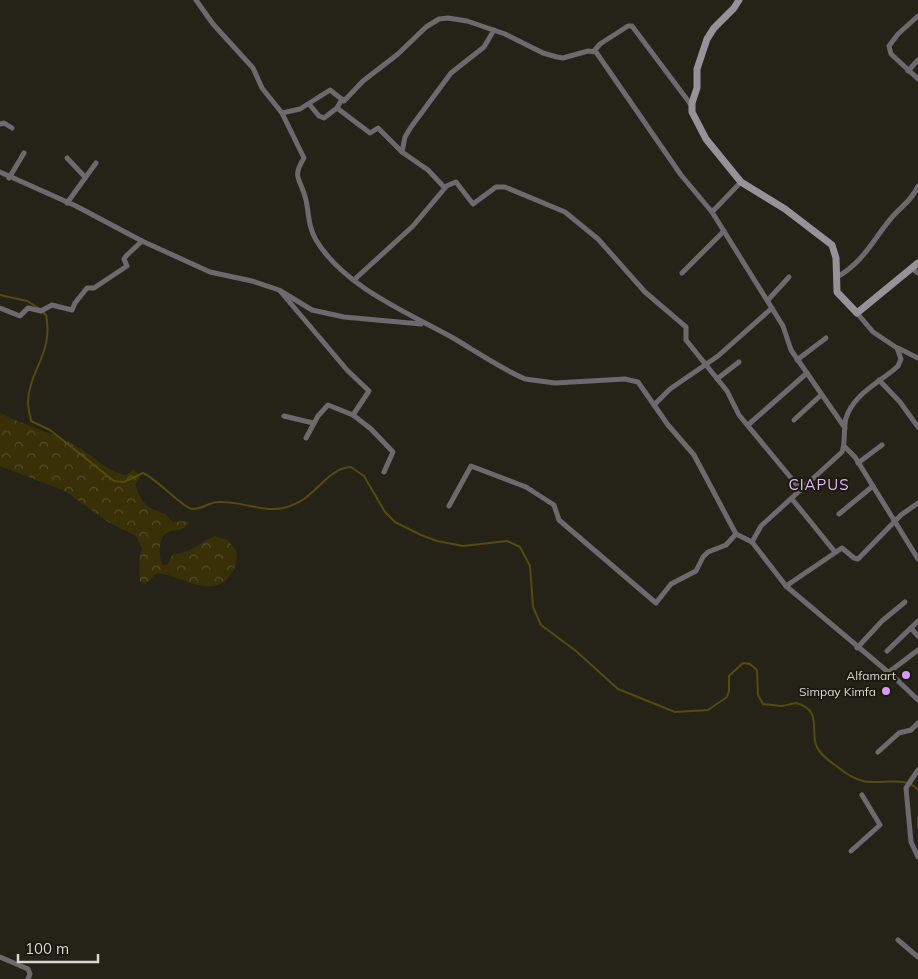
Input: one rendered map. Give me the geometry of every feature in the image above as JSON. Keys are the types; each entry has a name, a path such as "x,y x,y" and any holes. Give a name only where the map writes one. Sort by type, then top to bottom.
{"street":[{"path":"196,0 213,24 250,64 265,93 282,113 304,156 297,172 306,198 309,223 316,239 334,262 374,296 525,379 546,383 635,380 640,384 668,425 694,455 736,534 752,542 786,586 889,672 918,700"},
{"path":"692,107 697,88 697,65 707,39 714,28 734,8 739,0"},
{"path":"918,16 898,34 889,46 891,54 918,79"},
{"path":"282,113 300,109 330,90 344,101 426,27 439,19 458,19 494,30 543,53 557,57 594,51 601,43 628,26 632,26 692,107 695,119 706,140 741,182 785,209 827,240 835,251 836,292 858,312 873,332 897,348 918,358"},
{"path":"402,152 411,127 454,69 484,47 494,30"},
{"path":"594,51 631,100 681,174 712,212 783,326 789,346 797,360 845,428"},
{"path":"908,70 918,60"},
{"path":"309,104 322,118 338,108 342,99"},
{"path":"338,108 370,133 378,128 402,152 428,170 445,188"},
{"path":"0,124 4,123 12,128"},
{"path":"9,178 24,153"},
{"path":"67,158 84,176"},
{"path":"67,203 84,176 96,163"},
{"path":"1,174 67,203 142,241 210,272 252,281 279,290 303,306 320,313 424,325"},
{"path":"355,279 420,220 445,188 456,182 473,204 496,187 505,187 565,212 598,239 646,292 683,324 687,330 685,338 707,365 748,425 802,490"},
{"path":"712,212 741,182"},
{"path":"837,277 855,266 892,217 914,196 918,186"},
{"path":"682,273 724,231"},
{"path":"0,308 20,316 28,308 40,311 52,306 64,310 74,310 75,303 87,288 94,288 127,266 124,259 142,241"},
{"path":"858,312 918,263"},
{"path":"911,268 918,273"},
{"path":"768,300 789,277"},
{"path":"279,290 347,370 369,391 354,415"},
{"path":"654,405 670,389 707,365 772,308"},
{"path":"797,360 826,338"},
{"path":"752,542 761,526 838,458 844,446 846,420 852,407 859,397 898,366 901,359 897,348"},
{"path":"717,379 739,362"},
{"path":"748,425 807,373"},
{"path":"879,380 900,402 917,424"},
{"path":"794,420 822,395"},
{"path":"306,438 314,423 330,404 354,415 370,428 392,452 384,472"},
{"path":"284,416 314,423"},
{"path":"858,462 882,445"},
{"path":"844,446 858,462 918,560"},
{"path":"448,506 471,466 524,487 554,506 559,520 656,603 671,584 696,571 702,557 708,552 726,545 736,534"},
{"path":"839,514 873,486"},
{"path":"792,499 835,552"},
{"path":"786,586 842,548 854,558 858,558 905,512 918,504"},
{"path":"858,648 882,621 905,602"},
{"path":"886,651 918,621"},
{"path":"911,628 918,636"},
{"path":"889,672 918,650"},
{"path":"913,694 918,690"},
{"path":"878,752 900,732 908,731 918,723"},
{"path":"916,772 906,788 911,842 918,857"},
{"path":"851,852 880,824 862,795"},
{"path":"898,940 918,958"},
{"path":"0,957 28,969 30,974 28,979"}],"green space":[{"path":"0,413 63,439 118,473 126,475 134,469 140,477 135,485 140,497 146,504 165,514 173,522 185,521 189,523 182,529 168,532 162,538 160,553 163,565 168,564 172,555 188,551 214,536 228,540 236,551 236,563 233,571 224,582 216,586 196,584 157,573 145,584 140,582 139,560 142,549 136,536 108,522 65,491 0,466"}],"waterway":[{"path":"0,295 27,301 40,309"},
{"path":"43,312 46,315 48,328 47,340 29,391 28,404 31,421 50,430 114,481 124,482 143,473 192,509 218,502 270,509 292,505 304,499 337,471 351,467 364,476 385,512 395,522 421,535 437,541 463,546 507,541 520,547 530,566 533,607 541,625 576,651 618,689 675,712 708,710 727,697 729,676 743,663 750,664 757,670 758,695 763,704 782,706 796,703 805,706 813,716 817,747 821,753 847,774 870,782 907,783 913,785 918,790"},
{"path":"918,817 918,828"}],"place":[{"name":"Alfamart","path":"906,675"},
{"name":"Simpay Kimfa","path":"886,691"}],"district":[{"name":"CIAPUS","path":"819,484"}]}
